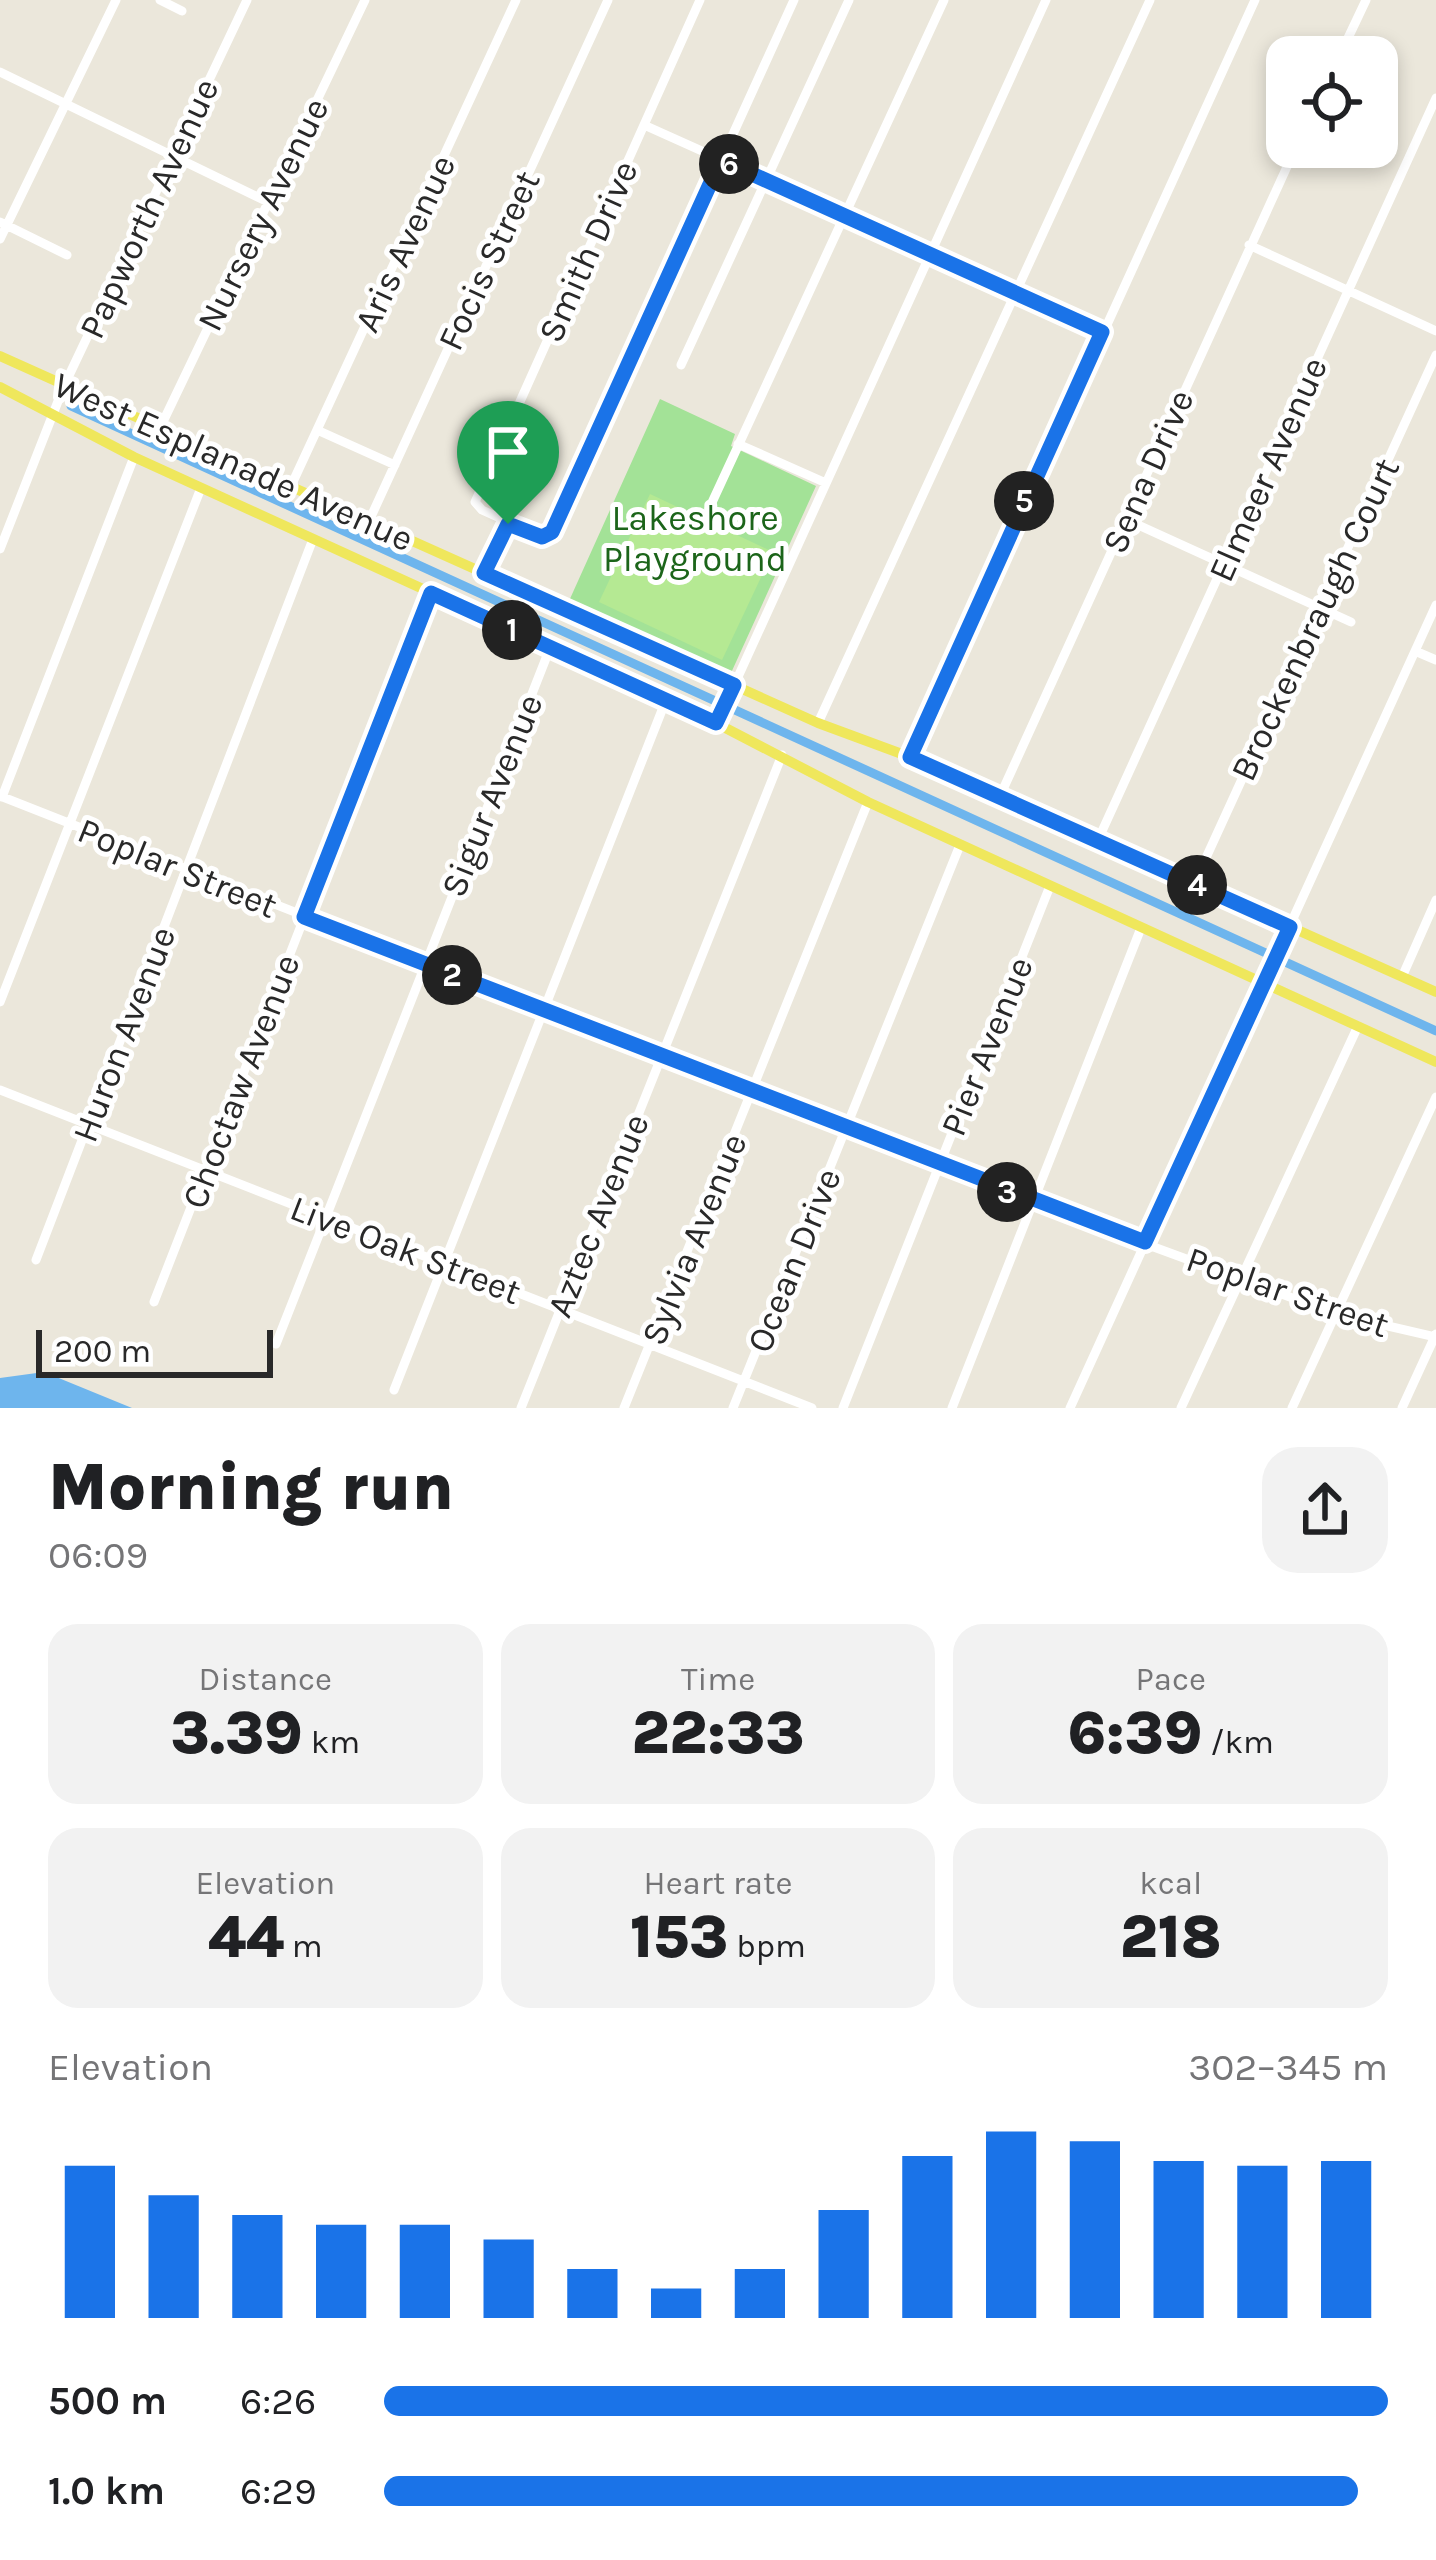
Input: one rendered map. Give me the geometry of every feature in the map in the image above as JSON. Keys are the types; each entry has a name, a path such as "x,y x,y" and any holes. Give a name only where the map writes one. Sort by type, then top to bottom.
{"main road":[{"name":"West Esplanade Avenue","path":"0,356 732,689 910,757 1436,992"},
{"name":"West Esplanade Avenue","path":"0,387 134,457 666,700 718,719 868,802 1436,1062"}],"street":[{"path":"0,238 116,0"},
{"path":"160,0 182,11"},
{"name":"Papworth Avenue","path":"0,549 64,386 247,0"},
{"name":"Nursery Avenue","path":"160,428 365,0"},
{"name":"Aris Avenue","path":"291,486 516,0"},
{"name":"Focis Street","path":"369,521 608,0"},
{"name":"Smith Drive","path":"508,524 475,502 700,0"},
{"path":"484,573 508,524 542,537 552,532 794,0"},
{"path":"681,365 849,0"},
{"path":"709,508 944,0"},
{"path":"718,719 1046,0"},
{"path":"818,723 1150,0"},
{"path":"1349,36 1366,0"},
{"path":"910,757 1252,1"},
{"path":"0,72 268,202"},
{"name":"Elmeer Avenue","path":"1098,840 1436,98"},
{"path":"644,124 1102,332"},
{"name":"Sena Drive","path":"1000,796 1286,168"},
{"path":"3,224 67,255"},
{"path":"1249,245 1436,331"},
{"name":"Brockenbraugh Court","path":"1194,884 1436,355"},
{"path":"317,430 394,465"},
{"path":"736,449 826,483"},
{"path":"1,796 134,457"},
{"path":"0,1002 201,488"},
{"path":"1125,519 1351,622"},
{"name":"Huron Avenue","path":"36,1260 314,539"},
{"name":"Choctaw Avenue","path":"154,1302 431,593"},
{"path":"1070,1408 1436,604"},
{"name":"Sigur Avenue","path":"276,1344 550,647"},
{"path":"1415,651 1436,660"},
{"path":"394,1390 666,700"},
{"name":"Aztec Avenue","path":"521,1408 782,755"},
{"name":"Poplar Street","path":"1,796 1034,1203 1336,1314 1436,1336"},
{"name":"Sylvia Avenue","path":"625,1408 868,802"},
{"name":"Ocean Drive","path":"734,1408 960,845"},
{"name":"Pier Avenue","path":"843,1408 1050,886"},
{"path":"1402,977 1436,900"},
{"path":"952,1408 1142,928"},
{"path":"1181,1408 1358,1026"},
{"name":"Live Oak Street","path":"0,1090 812,1408"},
{"path":"1292,1408 1436,1097"},
{"path":"1402,1408 1436,1336"}],"green space":[{"name":"Lakeshore Playground","path":"660,399 735,434 731,446 816,486 731,673 569,601"},
{"path":"650,494 773,552 722,660 599,602"}],"water":[{"path":"44,1372 132,1408 0,1408 0,1378"}],"waterway":[{"path":"71,406 1436,1031"}],"route":[{"path":"721,160 1102,332 910,757 1290,927 1145,1242 1034,1203 304,917 431,593 716,723 734,685 484,573 508,524 542,537 552,532 721,160"}]}
